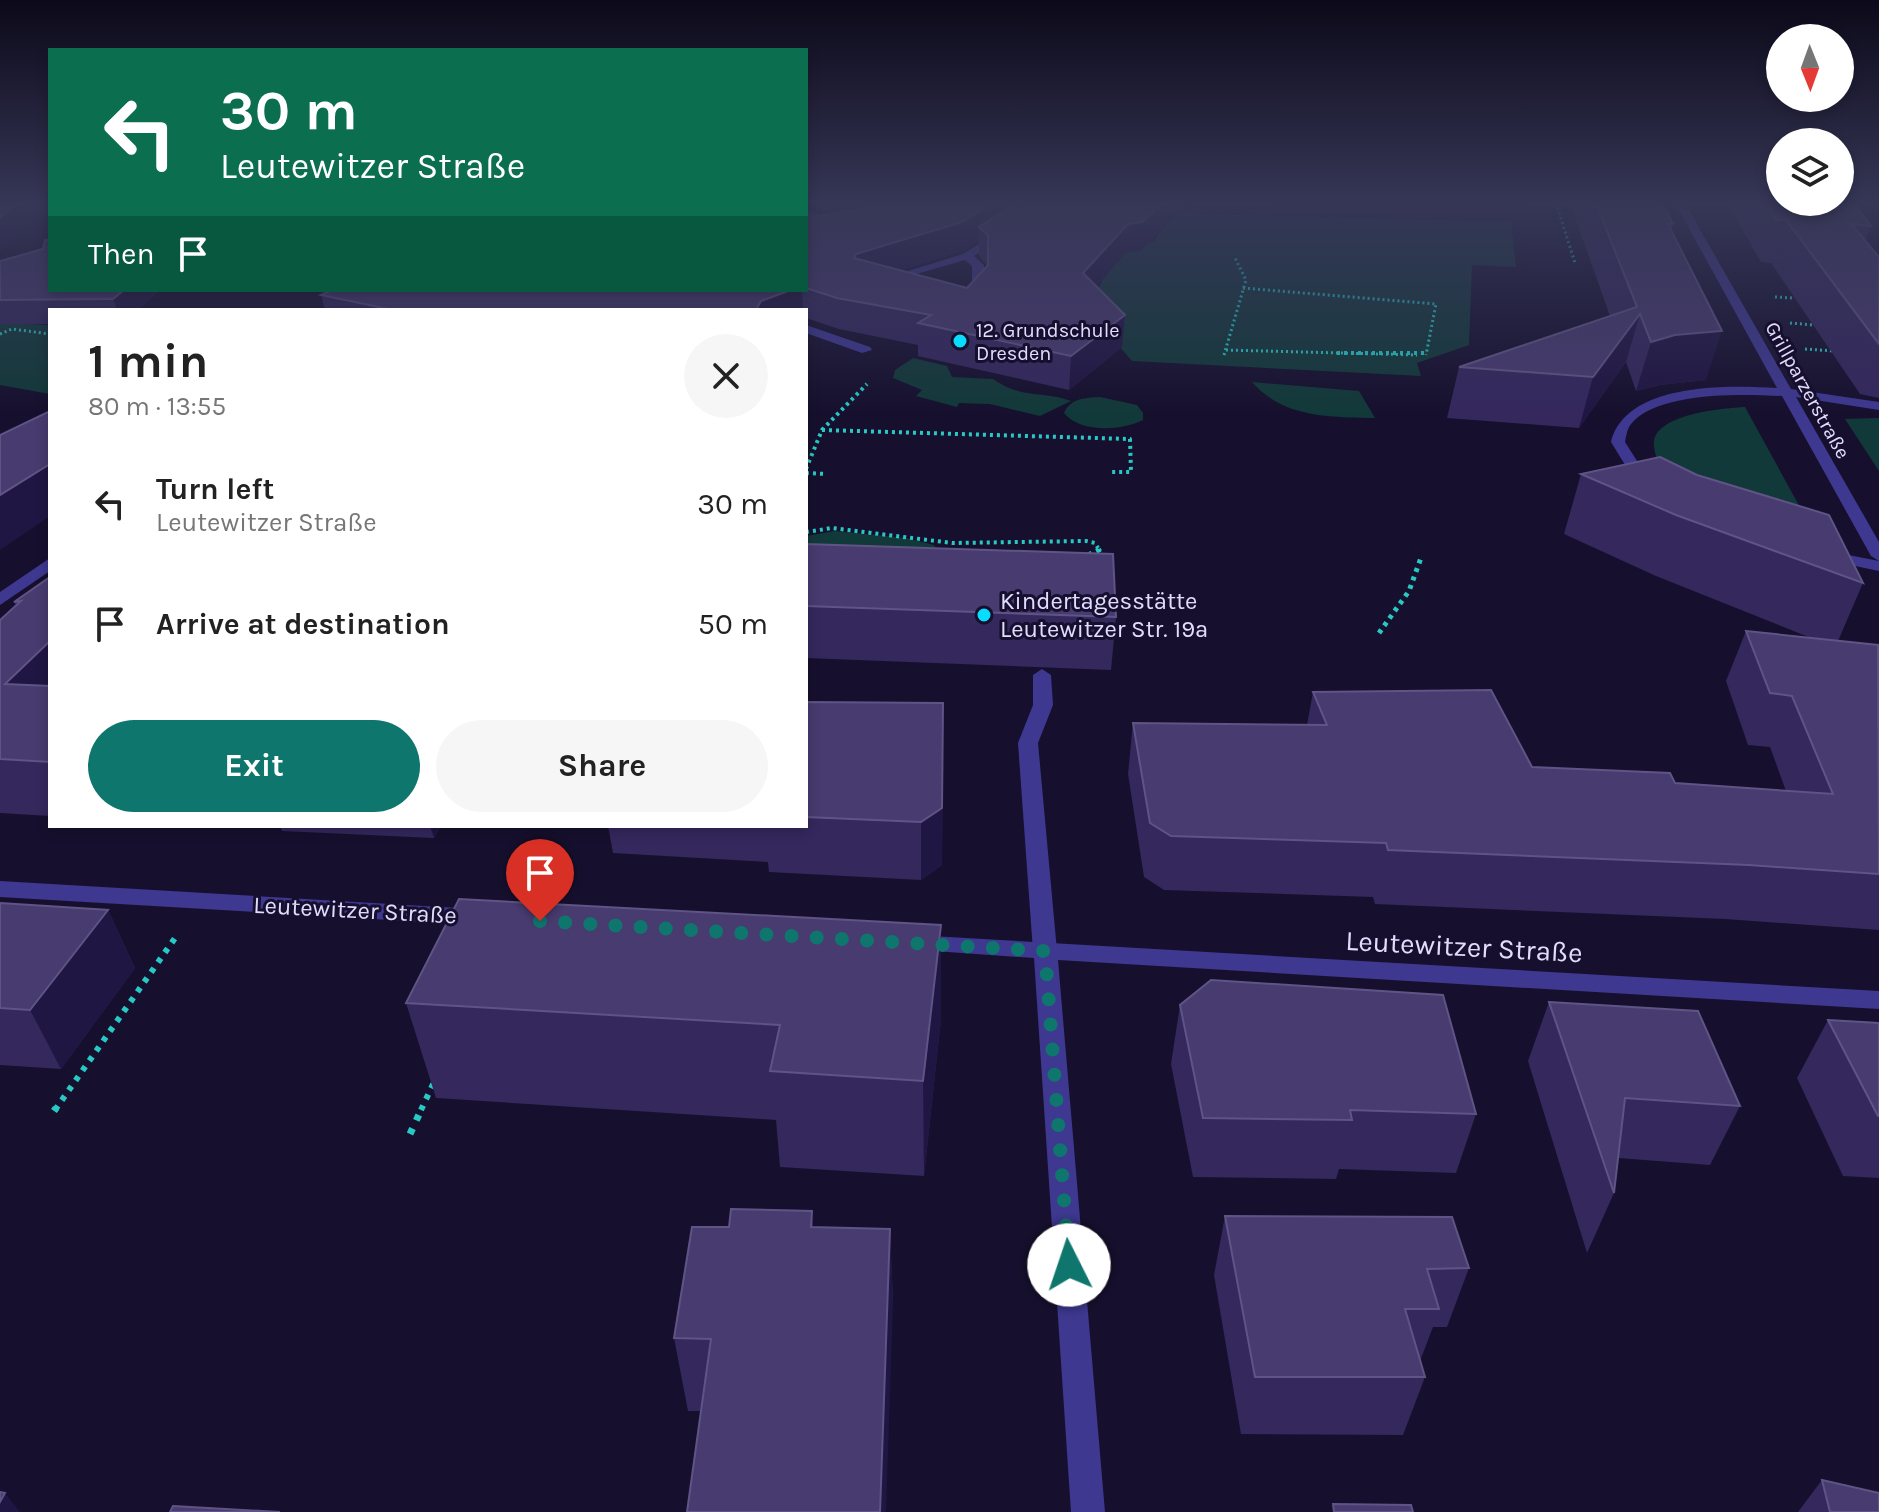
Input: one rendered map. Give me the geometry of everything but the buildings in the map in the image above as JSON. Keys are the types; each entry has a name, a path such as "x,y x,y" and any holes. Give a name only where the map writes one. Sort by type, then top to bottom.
{"street":[{"path":"864,287 909,274"},
{"path":"969,306 978,296 978,274"},
{"name":"Grillparzerstraße","path":"1719,274 1879,556"},
{"path":"878,291 892,295"},
{"path":"808,330 866,350"},
{"path":"1654,490 1642,482 1618,442 1624,422 1656,401 1703,391 1786,392 1879,406"},
{"path":"1808,552 1879,566"},
{"path":"0,600 48,564"},
{"path":"1042,675 1043,705 1028,743 1088,1512"},
{"name":"Leutewitzer Straße","path":"0,889 494,918"},
{"name":"Leutewitzer Straße","path":"887,941 1879,1000"}],"path":[{"path":"1243,274 1246,280 1243,288 1225,353 1426,355 1436,304 1243,288"},
{"path":"0,334 12,329 48,334"},
{"path":"1760,346 1849,352"},
{"path":"808,466 822,430 867,384"},
{"path":"822,430 1130,439 1131,472 1110,472"},
{"path":"808,471 827,474"},
{"path":"808,532 832,528 952,543 1095,543 1099,550 1077,559"},
{"path":"952,543 954,552"},
{"path":"1094,552 1095,564"},
{"path":"1379,633 1409,591 1422,555"},
{"path":"54,1111 201,901"},
{"path":"410,1134 436,1077"}],"green space":[{"path":"1100,274 1472,274 1469,345 1417,363 1421,376 1132,361 1088,310 1103,279"},
{"path":"0,323 48,325 48,394 0,385"},
{"path":"913,358 947,366 952,377 993,379 1014,390 1071,401 1040,416 990,404 959,403 957,407 916,396 922,390 893,378 895,370"},
{"path":"1252,382 1359,391 1375,418 1325,416 1293,409 1264,394"},
{"path":"1100,397 1137,405 1143,413 1143,420 1101,428 1080,424 1064,413 1075,402"},
{"path":"1745,407 1819,542 1657,460 1654,441 1667,424 1693,414"},
{"path":"1879,418 1879,471 1845,419"},
{"path":"835,531 906,538 934,545 937,550 808,563 808,536"}],"place":[{"name":"12. Grundschule Dresden","path":"960,341"},
{"name":"Kindertagesstätte Leutewitzer Str. 19a","path":"984,615"}],"route":[{"path":"540,921 1045,951 1069,1265"}]}
